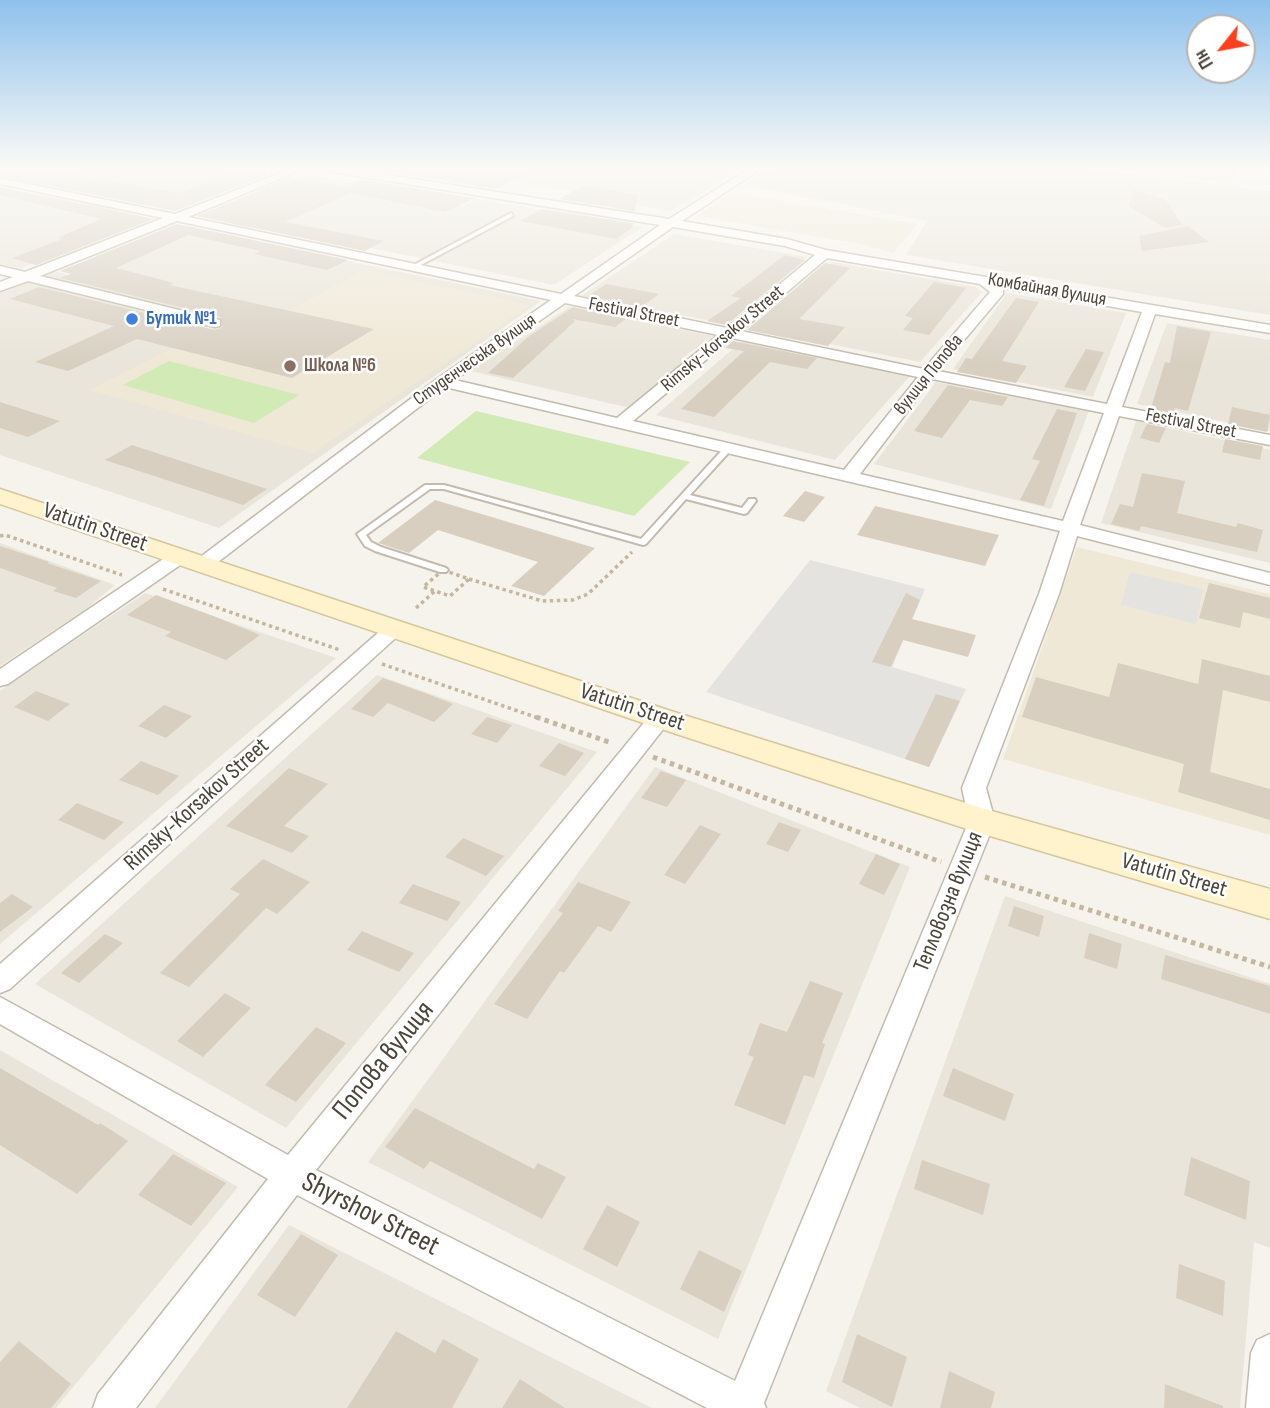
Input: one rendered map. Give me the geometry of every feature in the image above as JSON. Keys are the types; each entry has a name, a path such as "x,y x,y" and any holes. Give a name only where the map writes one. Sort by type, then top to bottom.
{"street":[{"path":"0,287 133,234"},
{"name":"Festival Street","path":"255,234 928,374 1270,440"},
{"name":"Студєнчеська вулиця","path":"0,679 142,582 190,561 656,234"},
{"name":"Комбайная вулиця","path":"733,234 787,243 824,254 1108,300 1149,311 1270,329"},
{"name":"Rimsky-Korsakov Street","path":"621,423 733,333 824,254"},
{"path":"0,270 215,323"},
{"name":"вулиця Попова","path":"848,477 928,374 998,291 981,279"},
{"name":"Тепловозна вулиця","path":"745,1407 982,821 974,788 1049,594 1070,528 1149,311"},
{"path":"442,382 1070,528 1270,579"},
{"name":"Vatutin Street","path":"0,496 190,561 405,618 660,718 982,821 1270,904"},
{"name":"Rimsky-Korsakov Street","path":"0,981 405,618"},
{"name":"Попова вулиця","path":"112,1408 292,1175 660,718"},
{"name":"Shyrshov Street","path":"0,1009 292,1175 745,1407"},
{"path":"1265,1408 1270,1353"}],"lane":[{"path":"413,267 476,234"},
{"path":"443,570 378,550 368,544 361,534 418,491 436,486 643,542 727,450"},
{"path":"684,496 744,511 752,501"}],"path":[{"path":"0,536 5,535 633,750 962,870 1270,967"},
{"path":"469,579 542,601 573,600 588,594 643,542"},
{"path":"405,618 435,591"}],"shaded area":[{"path":"0,234 109,234 20,269 0,264"},
{"path":"170,234 223,234 541,301 219,528 0,455 0,293 56,272 71,275"},
{"path":"299,234 632,234 554,285"},
{"path":"674,234 808,257 728,324 581,296"},
{"path":"800,234 910,234 893,253 865,245"},
{"path":"919,234 1270,234 1270,315 906,255"},
{"path":"832,262 976,287 982,292 920,362 759,330"},
{"name":"Школа №6","path":"363,270 531,305 313,453 90,390 202,333 235,341"},
{"path":"1007,293 1126,313 1093,397 953,369"},
{"path":"569,307 713,336 681,359 689,362 630,408 471,371"},
{"path":"1167,323 1270,340 1270,431 1137,404"},
{"path":"742,341 910,376 835,460 656,415"},
{"path":"936,382 1089,411 1051,509 874,464"},
{"path":"1136,421 1270,450 1270,563 1101,523"},
{"path":"0,543 115,585 86,609 0,666"},
{"path":"1077,547 1270,594 1270,835 1003,759"},
{"path":"810,560 925,589 892,667 966,689 929,767 706,692"},
{"path":"1130,572 1203,589 1196,624 1121,605"},
{"path":"145,593 336,658 0,944 0,691"},
{"path":"377,675 597,752 286,1128 35,984"},
{"path":"655,767 910,867 718,1339 368,1162"},
{"path":"1005,896 1270,984 1270,1248 1254,1242 1240,1408 860,1408 826,1391"},
{"path":"0,1050 238,1187 56,1408 0,1408"},
{"path":"289,1225 652,1408 155,1408"}],"green space":[{"path":"169,361 299,395 254,423 123,385"},
{"path":"476,411 690,462 634,516 417,458"}],"building":[{"path":"67,234 116,234 36,265 12,258 62,239 57,238"},
{"path":"153,234 223,234 348,260 327,270 254,254 261,251 188,235 116,268 174,283 169,285 374,329 292,378 137,339 68,371 35,362 114,326 10,299 39,287 214,330 222,328 221,317 60,278 71,274 60,271"},
{"path":"282,234 346,234 384,241 365,251"},
{"path":"588,234 624,234 616,239"},
{"path":"1198,234 1209,242 1142,251 1139,236"},
{"path":"785,255 805,260 726,325 707,321 741,298 731,296"},
{"path":"825,263 850,268 799,319 845,327 828,346 747,330"},
{"path":"934,282 966,288 929,335 903,330 913,318 905,316"},
{"path":"606,284 659,294 641,307 588,296"},
{"path":"1016,298 1039,302 1002,361 1027,366 1016,383 957,372 966,358 972,359"},
{"path":"573,307 626,319 615,327 573,319 575,321 513,378 488,373 528,337"},
{"path":"1177,326 1211,332 1188,411 1175,408 1173,414 1154,410 1156,406 1152,405 1165,362 1170,363"},
{"path":"733,341 817,358 807,369 770,362 714,417 681,409 744,351 725,348"},
{"path":"1086,349 1104,352 1085,391 1064,387"},
{"path":"948,385 1008,397 1002,406 970,400 942,438 914,431"},
{"path":"0,402 60,421 28,437 0,428"},
{"path":"1232,407 1270,415 1267,432 1228,424"},
{"path":"1057,409 1077,413 1044,506 1020,500 1040,461 1032,459"},
{"path":"1147,424 1166,428 1159,443 1140,438"},
{"path":"1225,439 1263,446 1260,460 1222,452"},
{"path":"132,445 267,489 243,505 105,460"},
{"path":"1142,473 1185,481 1177,513 1236,527 1238,523 1263,530 1257,552 1141,526 1139,531 1111,524 1120,504 1133,507"},
{"path":"805,491 825,497 804,522 783,516"},
{"path":"435,500 595,548 544,596 511,586 538,562 438,530 409,553 378,543"},
{"path":"875,506 999,535 985,566 857,535"},
{"path":"0,546 101,581 76,598 53,591 57,588 0,568"},
{"path":"1209,583 1270,598 1270,619 1243,612 1240,628 1199,618"},
{"path":"906,593 920,600 912,619 976,635 968,657 903,640 891,667 872,662"},
{"path":"156,595 260,635 226,660 165,636 171,632 127,615"},
{"path":"1202,659 1270,676 1270,702 1223,690 1210,772 1270,789 1270,820 1178,792 1184,764 1022,717 1036,677 1109,697 1118,663 1198,684"},
{"path":"383,678 453,704 434,722 388,703 373,717 351,709"},
{"path":"36,691 70,704 48,721 14,707"},
{"path":"936,694 960,701 929,767 905,759"},
{"path":"164,705 192,716 166,738 138,726"},
{"path":"487,717 512,725 497,743 471,734"},
{"path":"559,743 584,753 565,776 539,766"},
{"path":"141,761 179,776 158,795 119,780"},
{"path":"289,768 328,784 284,826 309,836 292,853 226,826"},
{"path":"661,771 686,780 667,807 641,798"},
{"path":"77,803 124,822 104,840 58,820"},
{"path":"779,822 801,830 788,852 766,844"},
{"path":"700,825 721,834 685,884 664,875"},
{"path":"463,838 504,856 486,876 445,857"},
{"path":"876,854 900,864 884,895 859,884"},
{"path":"263,859 310,882 277,914 266,908 189,987 160,973 240,894 230,889"},
{"path":"578,882 631,902 611,932 598,926 564,973 560,971 527,1019 494,1004 563,913 558,911"},
{"path":"413,884 461,902 447,921 399,903"},
{"path":"12,894 33,907 0,932 0,903"},
{"path":"1014,906 1044,916 1039,937 1008,926"},
{"path":"362,931 414,953 399,972 347,950"},
{"path":"1089,933 1122,944 1117,969 1084,958"},
{"path":"105,934 123,943 79,983 61,973"},
{"path":"1165,955 1270,986 1270,1014 1161,979"},
{"path":"810,981 843,993 822,1043 825,1044 814,1078 804,1075 785,1125 734,1105 754,1057 748,1055 760,1023 787,1032"},
{"path":"225,993 251,1008 203,1057 177,1041"},
{"path":"316,1027 346,1043 296,1102 265,1085"},
{"path":"0,1068 128,1141 77,1194 0,1145"},
{"path":"953,1068 1014,1094 1005,1121 943,1096"},
{"path":"415,1108 534,1169 538,1163 566,1177 542,1219 430,1161 424,1169 385,1147"},
{"path":"173,1154 226,1183 191,1226 138,1195"},
{"path":"1191,1157 1250,1181 1246,1220 1184,1195"},
{"path":"922,1160 990,1184 983,1215 914,1189"},
{"path":"607,1205 640,1222 617,1267 583,1249"},
{"path":"301,1234 338,1255 295,1317 257,1295"},
{"path":"699,1250 742,1271 724,1312 680,1289"},
{"path":"1179,1264 1225,1281 1223,1316 1176,1298"},
{"path":"396,1331 435,1353 443,1339 479,1359 452,1408 347,1408"},
{"path":"857,1334 907,1357 892,1407 842,1382"},
{"path":"19,1341 71,1384 51,1408 0,1408 0,1362"},
{"path":"949,1371 995,1392 991,1408 940,1408"},
{"path":"520,1379 565,1408 502,1408"},
{"path":"1165,1384 1223,1406 1223,1408 1164,1408"}],"place":[{"name":"Бутик №1","path":"132,319"},
{"name":"Школа №6","path":"290,366"}]}
